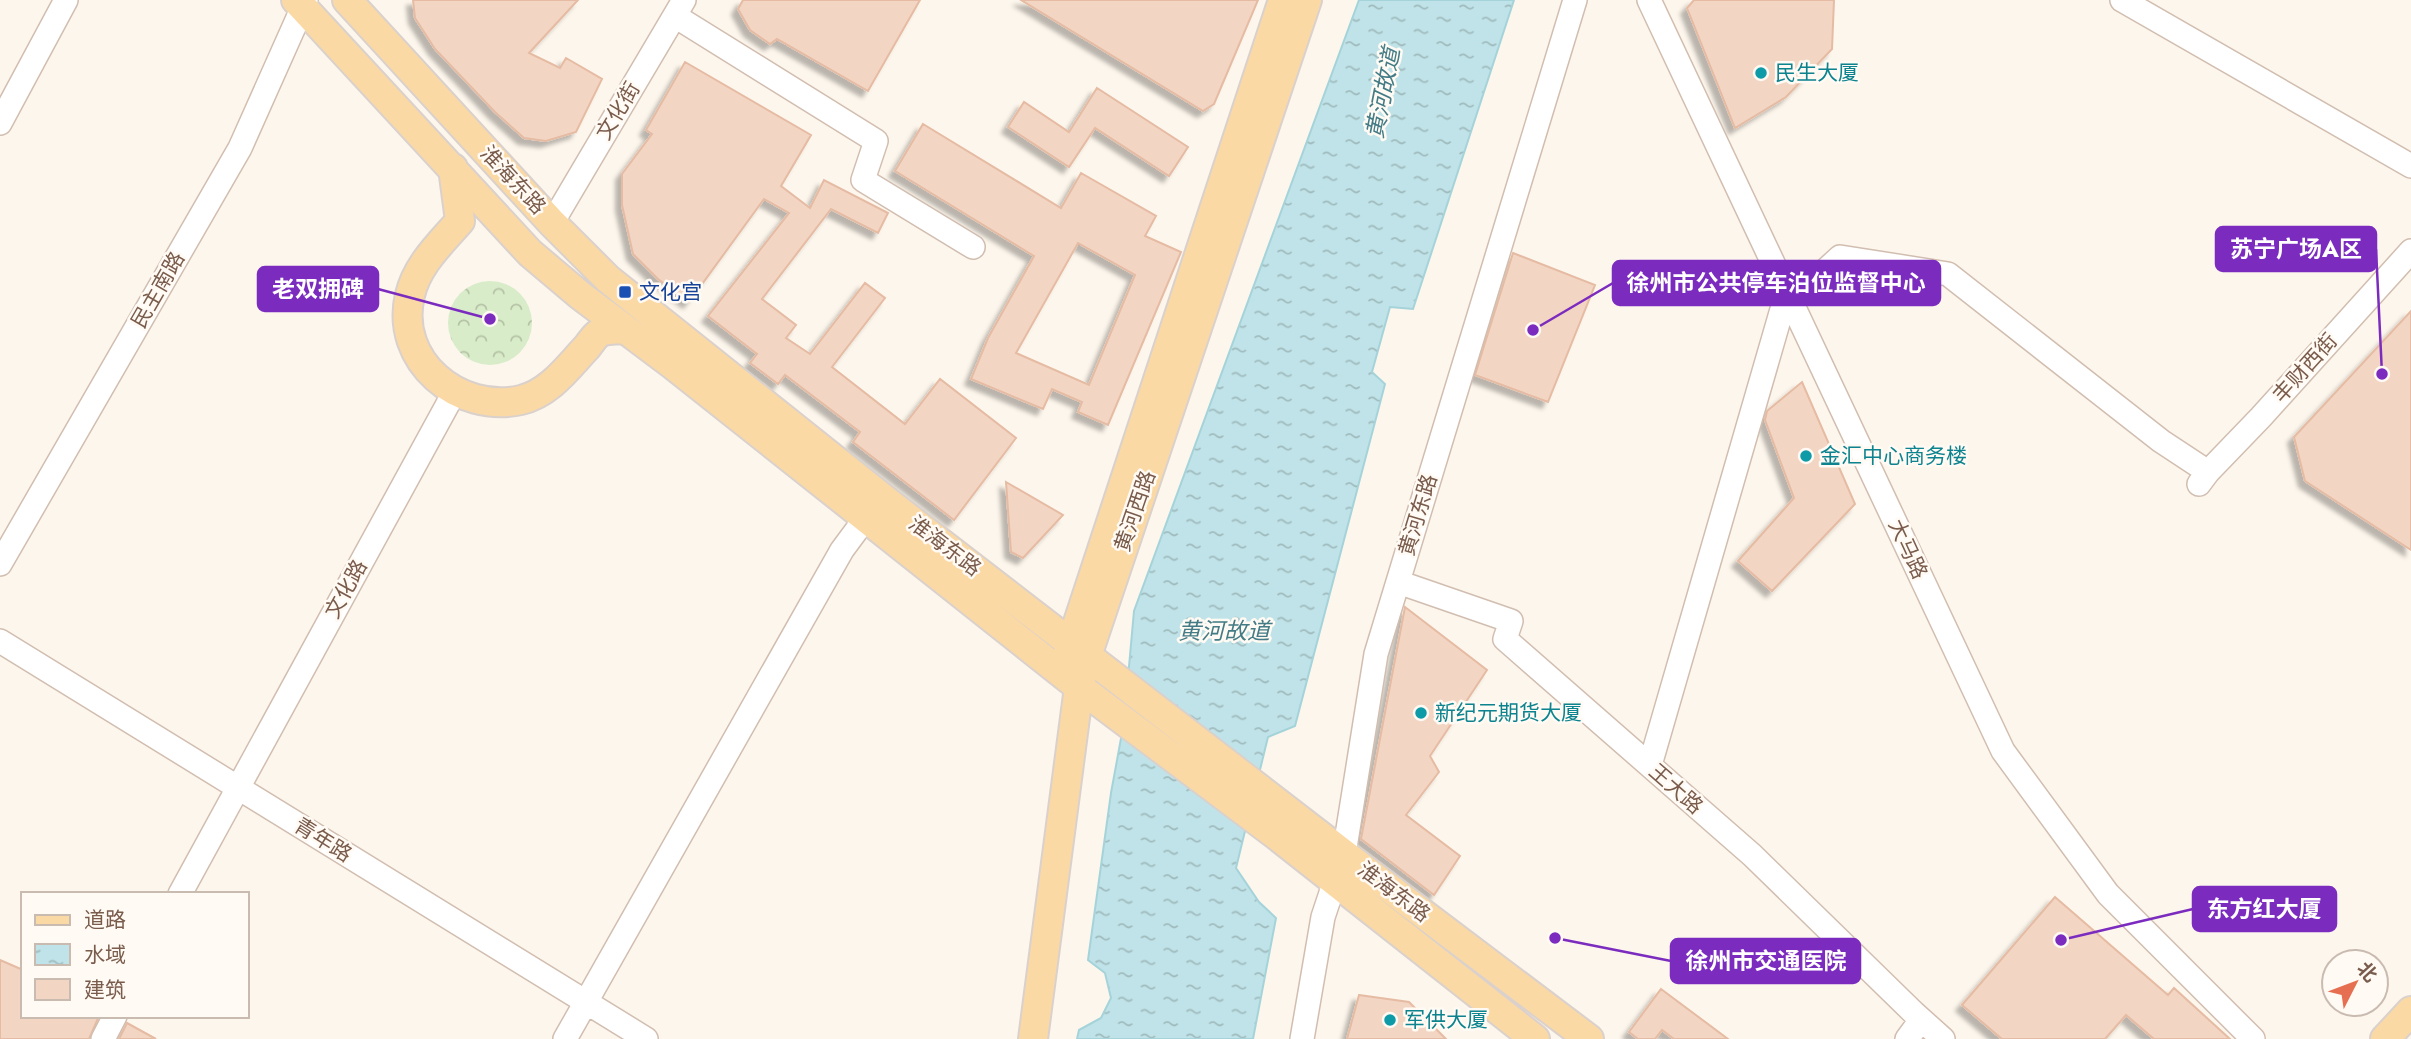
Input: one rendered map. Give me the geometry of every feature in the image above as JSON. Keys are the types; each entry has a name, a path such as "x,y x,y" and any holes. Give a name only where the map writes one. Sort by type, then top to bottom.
{"main road":[{"name":"淮海东路","path":"348,0 552,223 608,279 889,503 1589,1039"},
{"name":"黄河西路","path":"1014,1039 1070,679 1283,0"},
{"name":"黄河西路","path":"1079,649 1307,0"},
{"name":"淮海东路","path":"302,3 530,253 865,519 1108,709 1276,835 1535,1039"},
{"path":"453,168 460,221 420,268 409,297 409,327 419,356 438,380 464,396 493,403 524,399 551,386 600,332 623,329"},
{"name":"黄河西路","path":"1033,1039 1070,679"},
{"path":"2385,1039 2411,1011"}],"street":[{"path":"0,122 66,0"},
{"name":"黄河东路","path":"1302,1039 1323,917 1344,854 1376,654 1575,0"},
{"name":"大马路","path":"1649,0 2003,751 2108,894 2253,1039"},
{"path":"2122,0 2411,166"},
{"name":"民主南路","path":"0,564 240,148 302,3"},
{"path":"680,8 876,141 863,180 973,247"},
{"name":"文化街","path":"552,223 680,8"},
{"name":"丰财西街","path":"1789,297 1840,257 1948,274 2161,441 2203,478 2411,251"},
{"path":"1650,765 1789,297"},
{"name":"文化路","path":"181,892 455,391"},
{"path":"565,1039 835,562 865,519"},
{"name":"王大路","path":"1398,582 1511,621 1505,639 1752,855 1943,1039"},
{"name":"青年路","path":"0,641 646,1039"},
{"path":"103,1039 114,1018"},
{"path":"1907,1039 1921,1020"}],"green space":[{"path":"490,281 513,288 525,300 532,323 525,346 513,358 490,365 467,358 455,346 448,323 455,300 467,288"}],"water":[{"name":"黄河故道","path":"1359,0 1514,0 1413,309 1390,307 1372,372 1385,384 1295,726 1268,737 1236,868 1259,902 1276,918 1253,1039 1077,1039 1079,1030 1101,1018 1111,998 1105,973 1088,960 1111,793 1124,722 1134,611"}],"building":[{"path":"413,0 578,0 529,53 560,68 566,58 602,79 576,132 546,141 524,138 495,112 435,49 415,18"},
{"path":"743,0 920,0 868,91 777,39 770,44 750,30 738,9"},
{"path":"1021,0 1258,0 1214,104 1203,111"},
{"name":"民生大厦","path":"1694,0 1834,0 1832,49 1786,97 1735,128 1687,8"},
{"path":"685,62 811,135 781,186 810,208 824,180 888,213 878,233 831,209 762,299 796,325 786,338 810,354 865,283 885,298 832,367 905,424 940,379 1016,438 954,520 853,442 860,432 785,375 778,384 750,363 757,354 708,316 789,213 764,199 689,302 658,279 633,254 622,205 622,174 652,134 646,130"},
{"path":"1097,88 1188,147 1169,176 1095,128 1069,167 1008,127 1024,102 1069,132"},
{"path":"923,124 1061,208 1081,173 1156,216 1145,236 1181,252 1108,425 1078,412 1082,402 1052,389 1043,409 971,379 988,338 1034,256 895,171","holes":["1078,243 1135,275 1089,385 1016,353"]},
{"path":"1513,253 1595,285 1548,402 1475,375"},
{"path":"2411,311 2411,550 2305,481 2294,437"},
{"name":"金汇中心商务楼","path":"1802,382 1855,504 1772,591 1738,561 1794,498 1765,420 1767,411"},
{"path":"1006,482 1063,515 1023,558 1011,552"},
{"name":"新纪元期货大厦","path":"1405,607 1487,670 1430,756 1439,772 1406,815 1460,856 1434,895 1361,839"},
{"path":"2055,897 2168,995 2174,988 2230,1039 2154,1039 2126,1015 2105,1039 2002,1039 1962,1005"},
{"path":"0,960 21,969 21,1018 98,1018 89,1039 0,1039"},
{"path":"1661,989 1728,1039 1674,1039 1662,1030 1655,1039 1638,1039 1629,1032"},
{"name":"军供大厦","path":"1359,995 1409,1002 1446,1039 1347,1039"},
{"path":"127,1023 156,1039 119,1039"}],"place":[{"name":"民生大厦","path":"1761,73"},
{"name":"文化宫","path":"625,292"},
{"name":"老双拥碑","path":"490,319"},
{"name":"徐州市公共停车泊位监督中心","path":"1533,330"},
{"name":"苏宁广场A区","path":"2382,374"},
{"name":"金汇中心商务楼","path":"1806,456"},
{"name":"新纪元期货大厦","path":"1421,713"},
{"name":"徐州市交通医院","path":"1555,938"},
{"name":"东方红大厦","path":"2061,940"},
{"name":"军供大厦","path":"1390,1020"}]}
